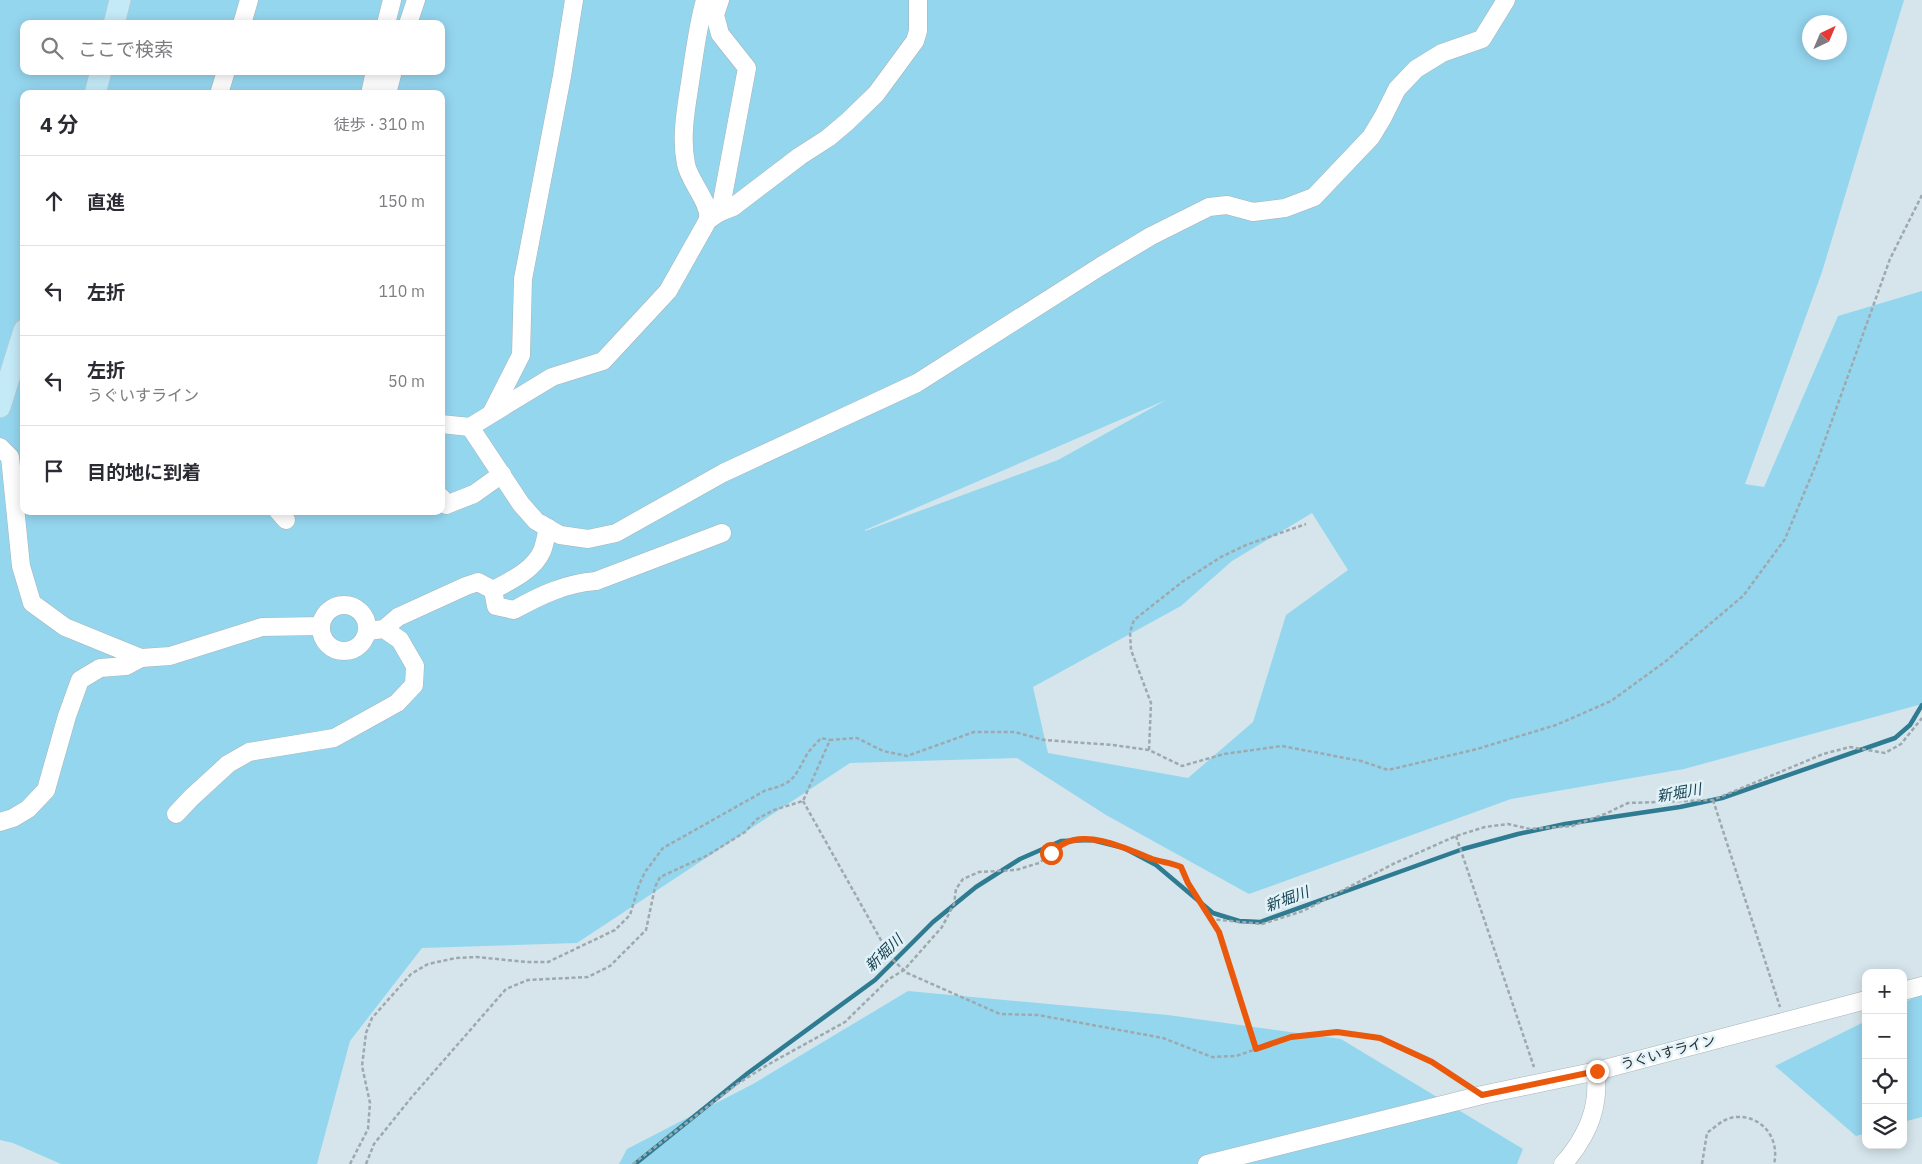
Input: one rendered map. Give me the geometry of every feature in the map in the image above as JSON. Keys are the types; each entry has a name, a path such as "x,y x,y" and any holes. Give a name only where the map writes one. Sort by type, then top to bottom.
{"main road":[{"path":"115,20 120,0"},
{"path":"95,90 100,75"},
{"path":"0,407 20,343"}],"street":[{"path":"243,20 250,0"},
{"path":"387,20 392,0"},
{"path":"409,20 416,0"},
{"path":"492,413 522,355 523,279 560,86 574,0"},
{"path":"705,0 700,19 686,110 683,148 686,166 692,180 709,215 714,216 733,207 800,156 828,138 876,94 915,41 918,31 918,0"},
{"path":"445,424 470,427 552,377 603,361 668,291 714,216 747,68 720,34 715,15 720,0"},
{"path":"470,427 521,504 536,521 560,535 588,540 616,533 722,473 918,383 1101,266 1151,236 1209,207 1227,205 1253,212 1285,208 1314,196 1371,137 1397,88 1416,69 1442,53 1482,39 1506,0"},
{"path":"220,90 225,75"},
{"path":"371,90 374,75"},
{"path":"388,90 392,75"},
{"path":"0,447 10,457 21,566 32,603 65,627 141,658"},
{"path":"445,503 446,505 474,494 502,474"},
{"path":"493,590 510,581 532,565 542,552 548,528"},
{"path":"493,590 496,606 514,610 542,595 584,582 603,579 722,533"},
{"path":"176,814 228,764 249,752 334,738 397,702 414,685 415,666 400,640 376,630 362,613 355,608 346,605 337,606 329,610 323,617 320,626 326,643 333,649 342,652 351,651 376,630 398,617 466,586 478,582 493,590"},
{"path":"0,822 13,818 28,809 46,790 67,716 80,680 100,668 126,666 141,658 170,656 262,627 320,626"},
{"path":"1907,989 1922,986"},
{"name":"うぐいすライン","path":"1207,1164 1482,1095 1597,1071 1784,1020 1862,1001"},
{"path":"1563,1164 1579,1144 1587,1126 1595,1104 1597,1071"}],"path":[{"path":"350,1164 368,1129 370,1103 362,1066 366,1034 372,1018 411,974 428,964 456,958 476,957 548,962 615,930 630,915 645,872 663,848 766,790 782,787 801,768 806,755 822,738 830,740 857,738 883,751 907,756 974,732 1015,732 1044,740 1113,744 1149,750 1182,766 1224,754 1282,746 1361,762 1388,770 1477,749 1556,724 1611,701 1666,661 1743,596 1785,539 1817,462 1890,259 1922,195"},
{"path":"1149,750 1151,703 1131,650 1130,632 1134,620 1182,582 1220,557 1306,524"},
{"path":"1210,919 1262,924 1303,910 1393,864 1456,836 1485,827 1508,824 1530,828 1572,826 1628,803 1713,800 1823,754 1850,747 1885,753 1900,744 1922,718"},
{"path":"366,1164 374,1144 410,1098 506,989 528,980 588,977 610,966 646,930 655,887 660,877 708,855 745,832 757,819 774,810 803,801 830,740"},
{"path":"1713,800 1784,1020"},
{"path":"803,801 891,958 907,973 1000,1014 1038,1015 1163,1038 1212,1057 1236,1056 1291,1037 1337,1032 1380,1038 1432,1062 1482,1095"},
{"path":"1456,836 1540,1083"},
{"path":"633,1164 737,1084 768,1064 844,1022 889,980 904,970 942,927 954,904 956,889 963,879 979,872 1016,870 1038,863 1064,843 1078,840 1106,842 1154,860 1172,863 1181,867 1188,883 1219,932 1256,1049"},
{"path":"1702,1164 1708,1133 1720,1122 1734,1117 1751,1119 1762,1124 1771,1136 1775,1158 1774,1164"}],"shaded area":[{"path":"0,0 1904,0 1822,272 1745,484 1764,487 1838,316 1922,291 1922,704 1684,769 1511,799 1249,894 1106,815 1017,758 850,763 577,943 422,948 350,1041 317,1164 61,1164 13,1143 0,1140","holes":["1166,400 1058,460 865,531 865,530","1312,513 1348,570 1286,615 1253,722 1188,778 1048,753 1033,687 1181,606 1232,561"]},
{"path":"908,991 1168,1015 1341,1039 1523,1149 1517,1164 619,1164 627,1149 753,1084"},
{"path":"1922,994 1922,1117 1907,1121 1907,1014 1907,1001"},
{"path":"1862,1023 1862,1134 1856,1136 1775,1066"}],"waterway":[{"name":"新堀川","path":"635,1164 748,1073 875,980 933,922 976,887 1020,859 1061,841 1092,840 1124,848 1156,865 1213,913 1239,921 1260,922 1463,849 1518,834 1565,824 1680,807 1722,798 1895,738 1910,725 1922,705"}],"route":[{"path":"1051,853 1064,843 1092,840 1127,848 1154,860 1172,863 1181,867 1202,907 1219,932 1256,1049 1291,1037 1337,1032 1380,1038 1432,1062 1482,1095 1597,1071"}]}
